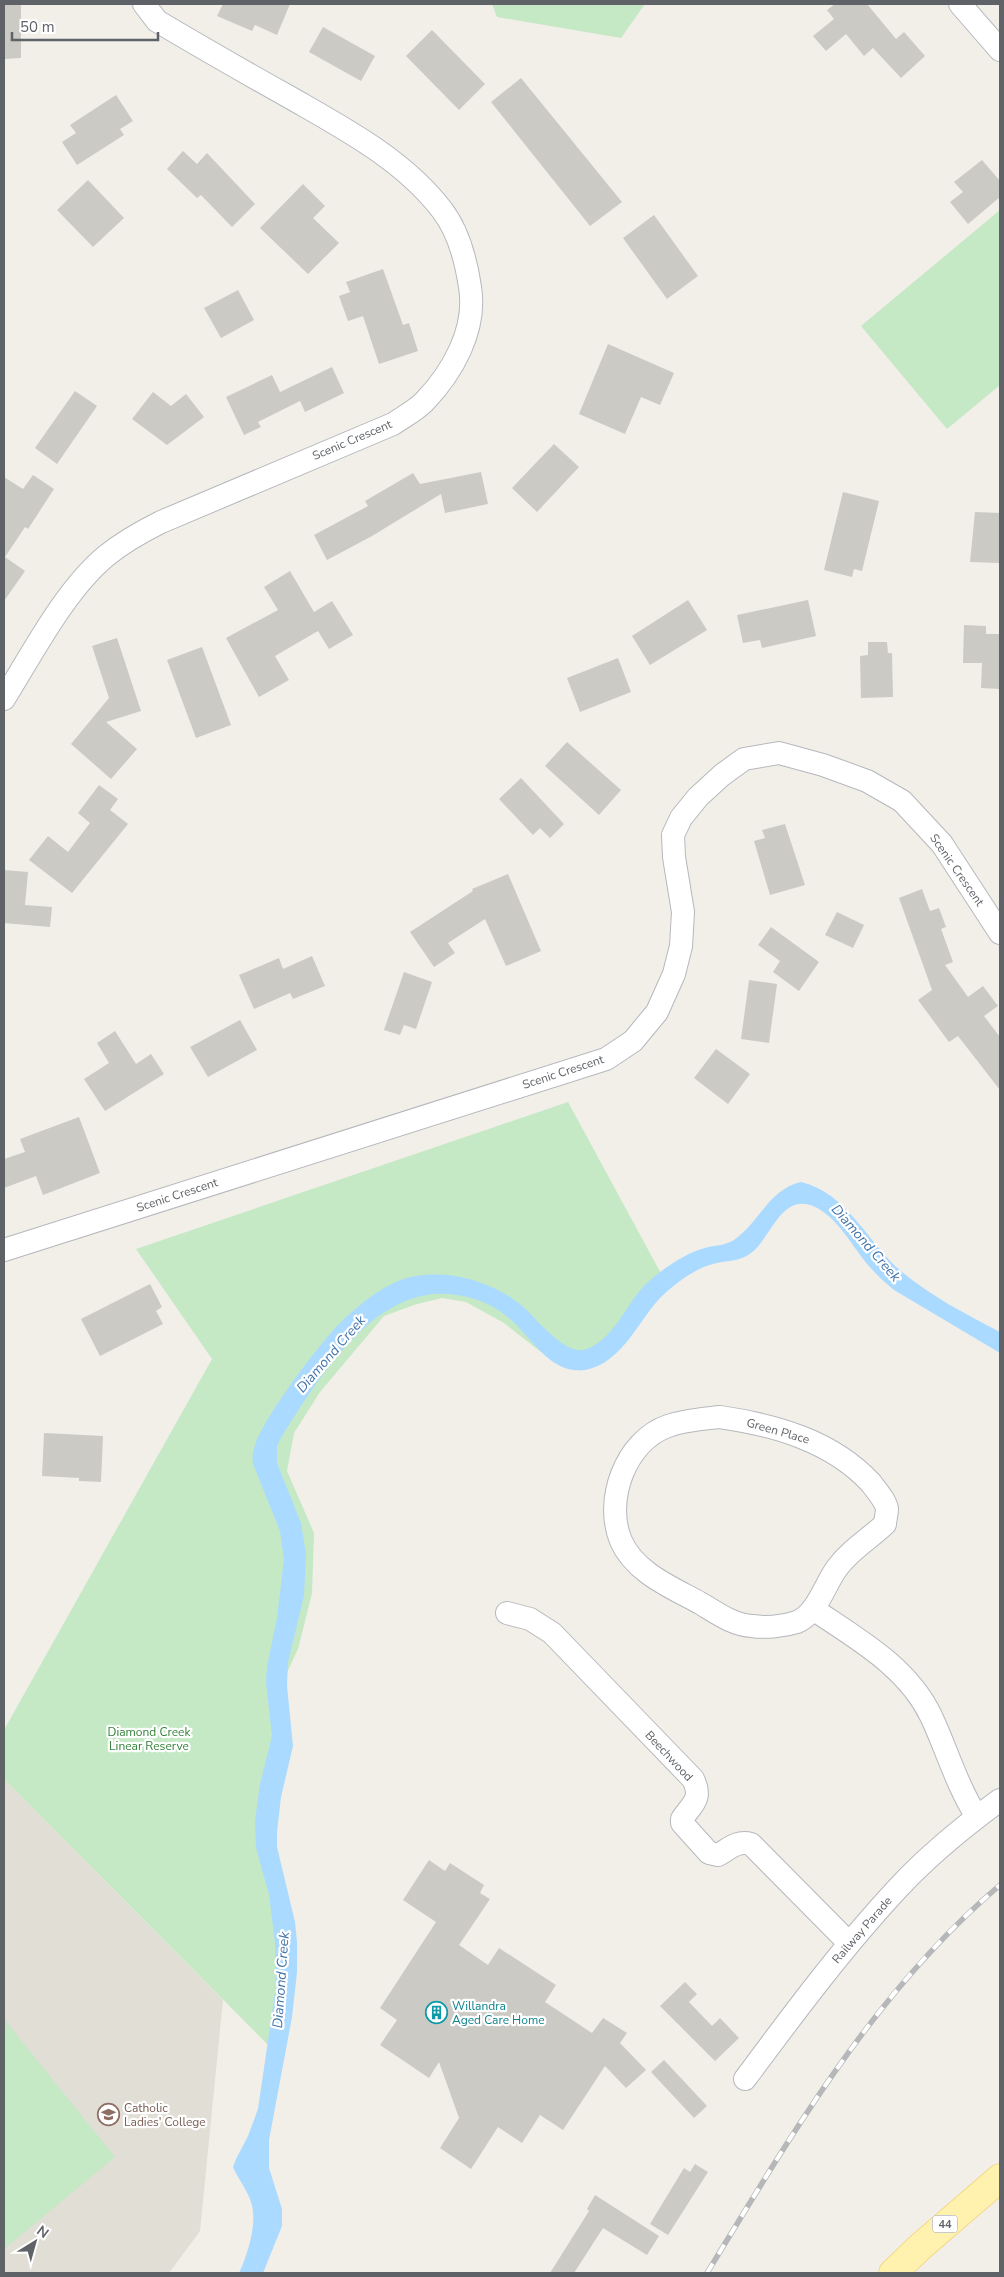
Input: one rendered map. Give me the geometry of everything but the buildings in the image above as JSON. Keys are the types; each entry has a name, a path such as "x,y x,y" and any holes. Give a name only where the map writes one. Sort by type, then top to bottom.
{"main road":[{"name":"44","path":"893,2273 920,2246 1000,2178"}],"street":[{"name":"Scenic Crescent","path":"4,699 67,600 104,558 126,540 161,522 393,424 423,403 447,374 460,349 472,318 472,295 467,266 458,236 443,210 417,182 390,158 156,21 144,4"},
{"path":"960,4 1000,50"},
{"name":"Scenic Crescent","path":"4,1250 606,1059 633,1042 657,1012 674,974 681,946 683,912 674,857 673,835 681,818 698,797 722,774 744,760 779,753 823,765 868,781 902,801 942,844 1000,933"},
{"name":"Green Place","path":"720,1417 755,1422 815,1442 840,1456 860,1471 877,1490 887,1508 885,1524 850,1553 838,1567 813,1609 799,1621 780,1626 752,1626 733,1622 661,1583 631,1557 621,1541 615,1506 624,1469 635,1450 649,1436 666,1426 690,1420 720,1417"},
{"path":"813,1609 853,1634 884,1658 913,1686 930,1714 963,1796 977,1817"},
{"name":"Beechwood","path":"507,1613 530,1619 552,1633 693,1780 697,1787 698,1796 682,1819 682,1824 709,1853 718,1855 736,1843 744,1842 751,1844 849,1943"},
{"name":"Railway Parade","path":"745,2079 849,1943 901,1885 977,1817 1000,1800"}],"shaded area":[{"name":"Catholic Ladies' College","path":"4,1779 223,2000 200,2231 169,2273 4,2273"}],"green space":[{"path":"492,4 645,4 621,38 497,17"},
{"path":"1000,210 1000,385 947,429 861,326"},
{"name":"Diamond Creek Linear Reserve","path":"568,1102 664,1279 622,1339 563,1364 541,1352 504,1323 466,1302 442,1298 417,1304 384,1316 320,1392 294,1433 287,1471 314,1533 312,1593 298,1649 282,1683 268,1805 285,1893 277,2054 4,1779 4,1730 212,1359 136,1249"},
{"path":"4,2019 115,2157 4,2249"}],"water":[{"name":"Diamond Creek","path":"801,1182 817,1188 845,1208 890,1261 913,1281 949,1305 1000,1332 1000,1353 894,1290 868,1265 837,1224 822,1211 813,1206 802,1204 793,1206 785,1211 751,1253 737,1259 706,1266 679,1281 653,1306 620,1350 598,1366 585,1370 573,1370 562,1367 552,1361 505,1315 493,1307 472,1298 457,1295 428,1295 401,1303 376,1318 353,1338 332,1362 282,1436 277,1446 277,1463 301,1523 306,1554 304,1596 288,1662 287,1686 293,1746 281,1797 277,1832 277,1847 295,1922 297,1972 292,2017 269,2140 269,2168 282,2209 282,2226 263,2273 239,2273 251,2238 253,2210 247,2193 233,2167 248,2136 258,2109 276,1986 275,1943 269,1894 256,1848 255,1821 260,1784 272,1736 266,1683 267,1667 277,1618 284,1559 280,1531 253,1464 253,1454 257,1440 265,1424 290,1385 341,1322 360,1305 396,1282 417,1276 450,1275 481,1283 502,1292 516,1301 560,1342 578,1350 587,1349 597,1344 606,1336 640,1291 659,1273 690,1253 734,1240 751,1225 772,1199 790,1186"}],"railway":[{"path":"707,2273 804,2117 874,2018 913,1971 955,1927 1000,1885"}],"place":[{"name":"Willandra Aged Care Home","path":"436,2013"},
{"name":"Catholic Ladies' College","path":"108,2115"}]}
